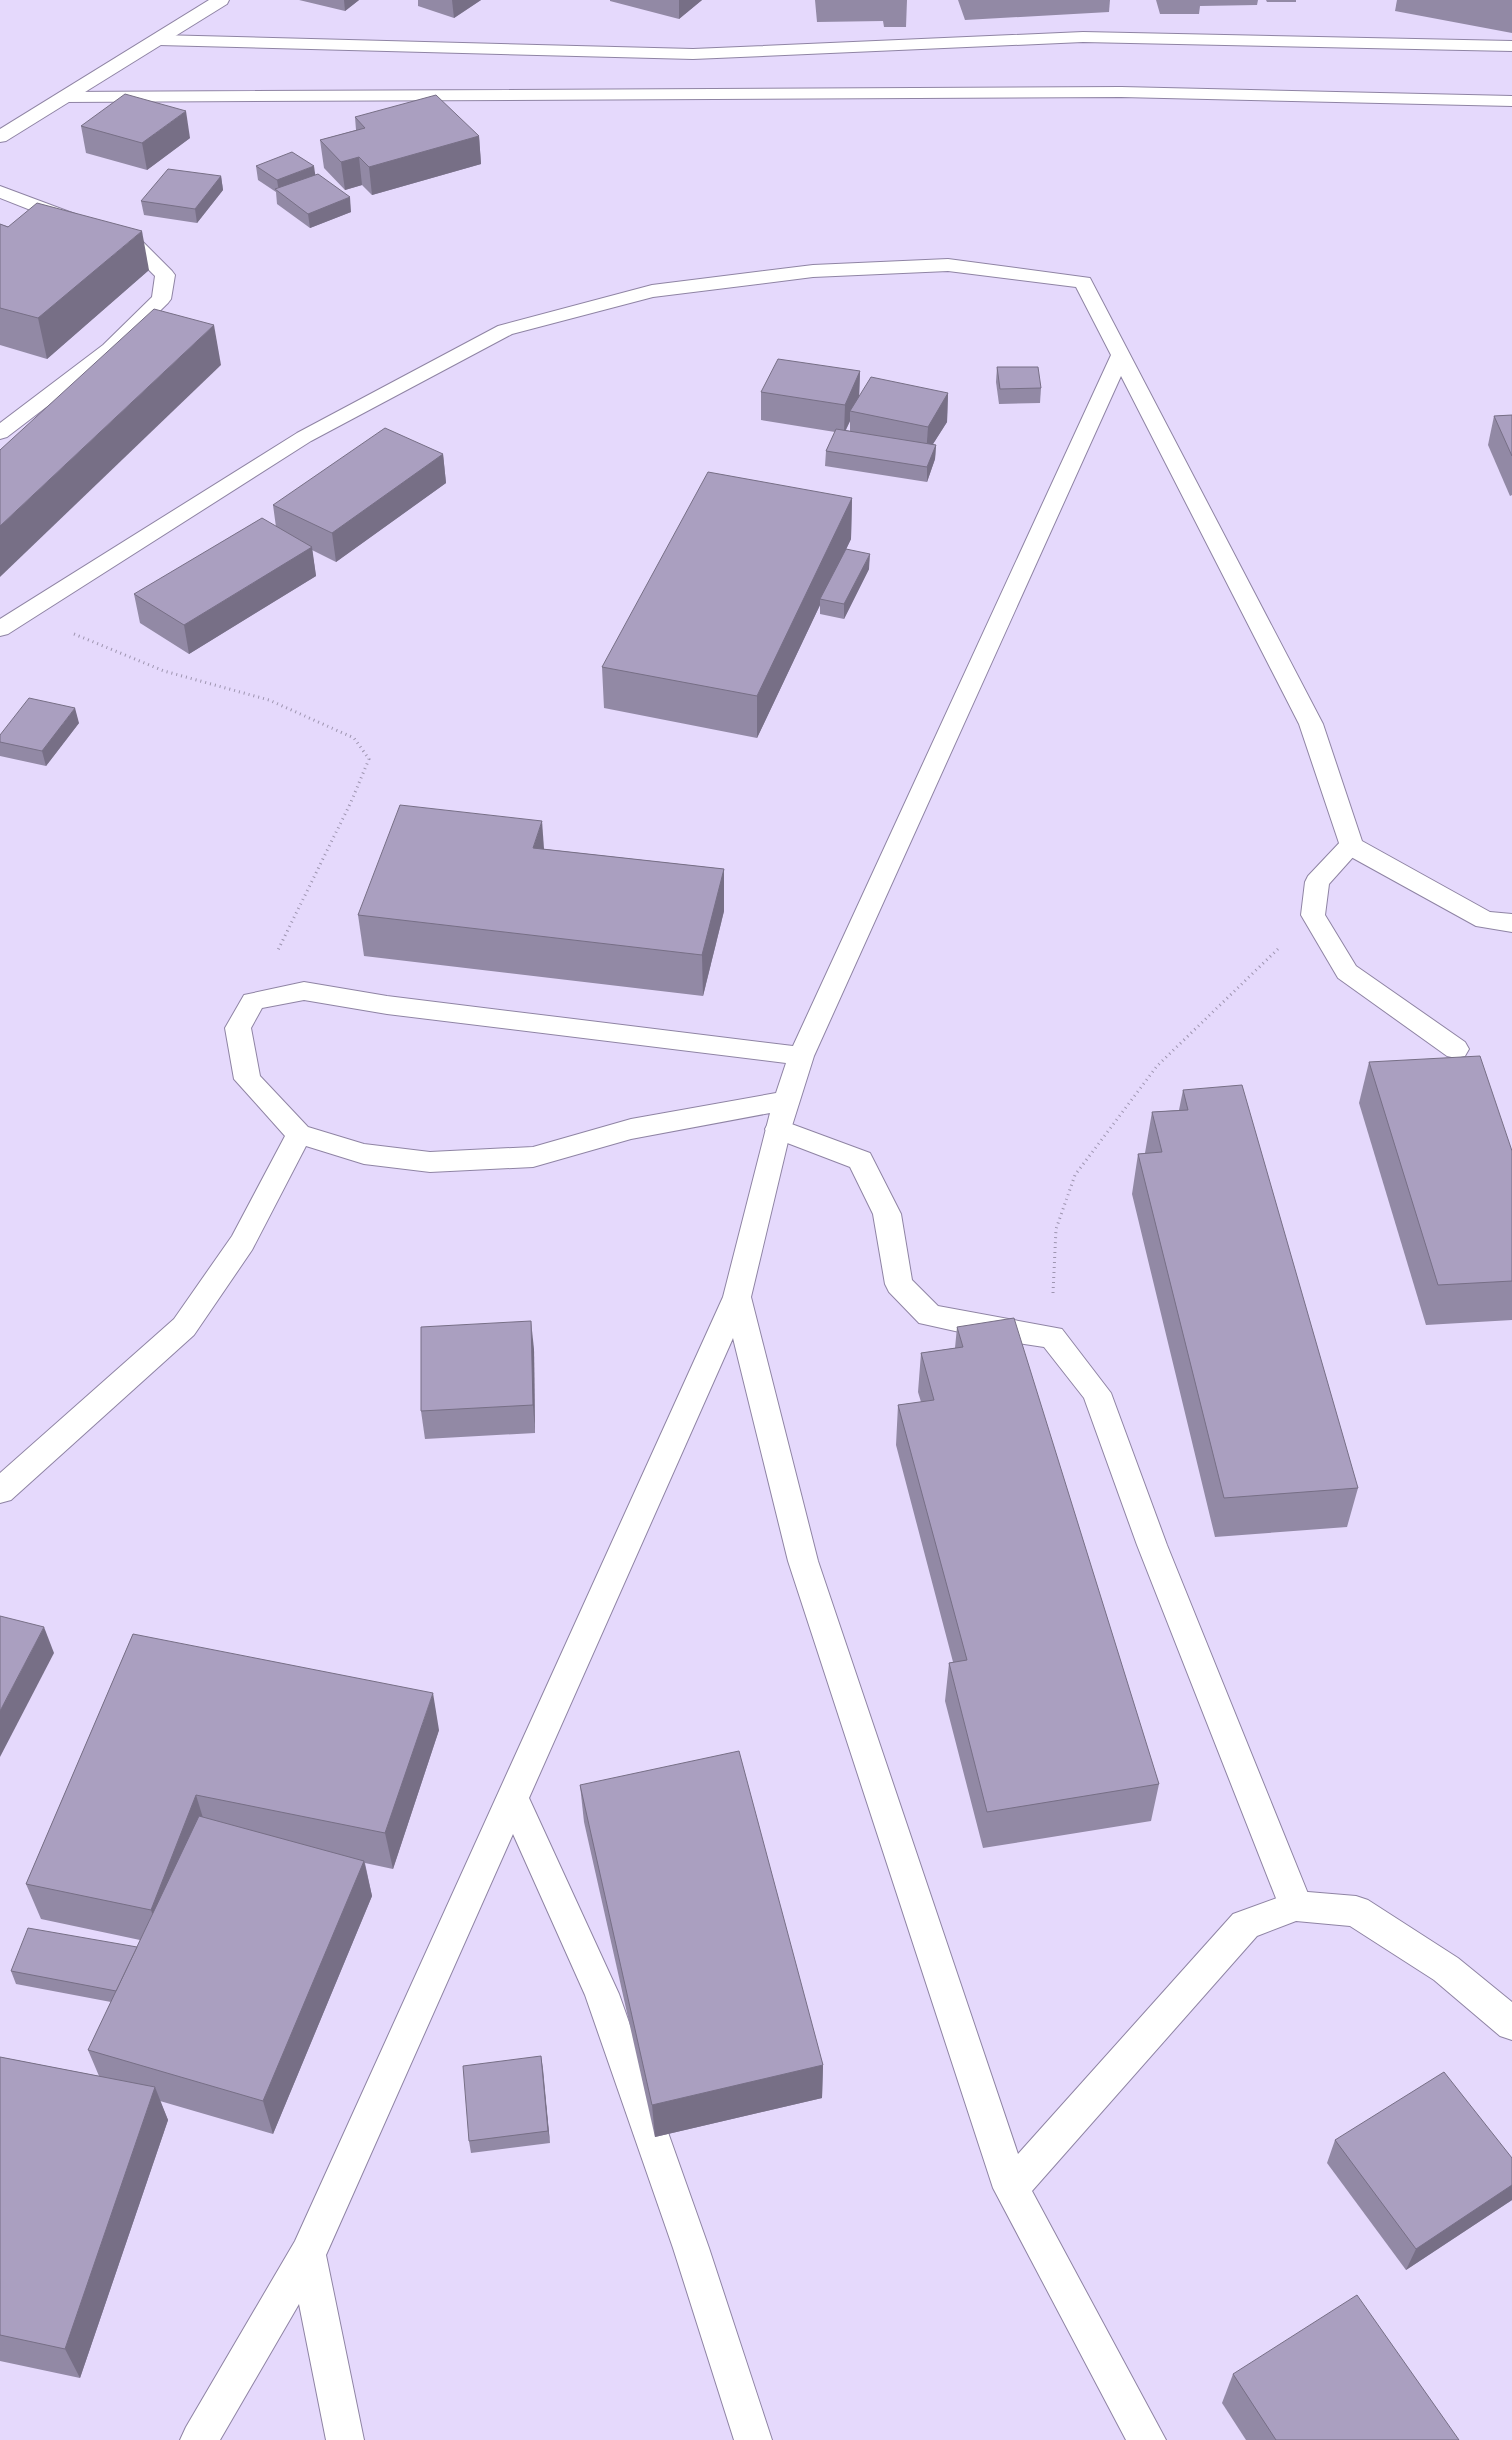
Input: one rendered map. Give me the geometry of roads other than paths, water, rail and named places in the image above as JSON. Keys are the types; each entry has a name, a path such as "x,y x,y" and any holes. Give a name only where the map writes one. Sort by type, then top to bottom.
{"street":[{"path":"0,137 160,40 221,0"},
{"path":"160,40 693,54 1083,37 1512,46"},
{"path":"66,97 1121,92 1512,101"},
{"path":"0,192 132,242 165,275 161,299 110,349 0,433"},
{"path":"0,629 304,437 505,330 652,291 813,272 948,265 1083,282 1311,724 1351,846 1485,920 1512,923"},
{"path":"199,2440 308,2254 737,1297 785,1101 801,1056 1121,355"},
{"path":"1351,846 1317,882 1313,915 1347,972 1456,1049"},
{"path":"785,1101 631,1129 533,1157 430,1162 364,1154 299,1134 247,1079 238,1028 253,1001 304,991 386,1005 801,1056"},
{"path":"778,1129 860,1160 887,1214 899,1284 929,1315 991,1328 1052,1337 1096,1393 1152,1545 1296,1906"},
{"path":"0,1491 184,1327 242,1243 299,1134"},
{"path":"737,1297 803,1561 1011,2188 1147,2440"},
{"path":"512,1798 602,1994 691,2248 753,2440"},
{"path":"1011,2188 1245,1925 1296,1906 1356,1911 1446,1969 1512,2024"},
{"path":"308,2254 345,2440"}]}
